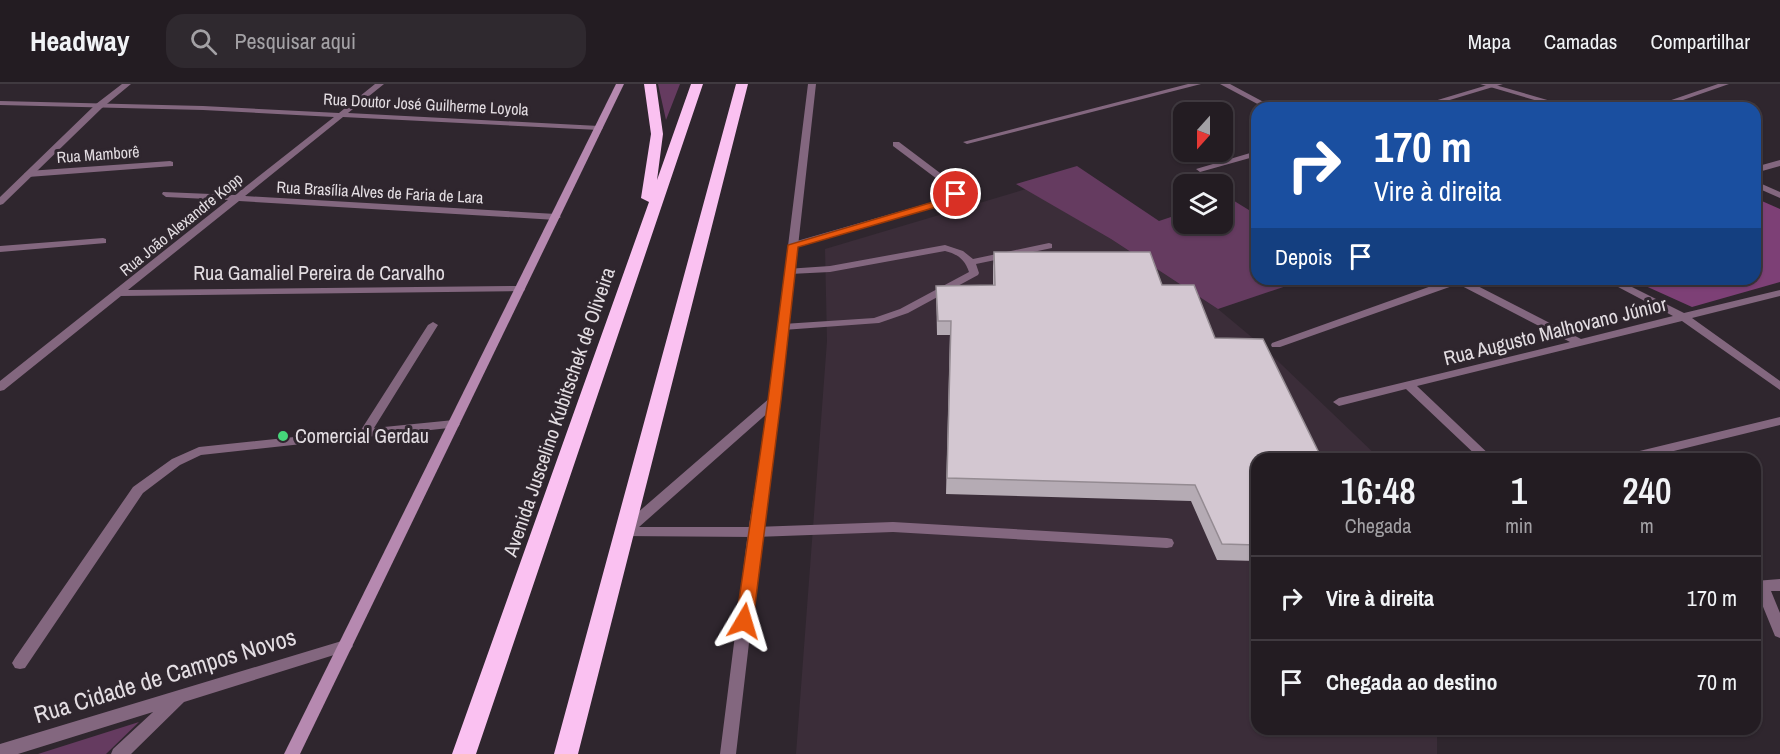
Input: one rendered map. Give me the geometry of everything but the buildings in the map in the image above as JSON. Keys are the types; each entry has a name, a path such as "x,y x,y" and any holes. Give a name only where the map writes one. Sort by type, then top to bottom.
{"highway":[{"path":"641,243 657,134 650,84"},
{"name":"Avenida Juscelino Kubitschek de Oliveira","path":"464,754 697,84"},
{"path":"566,754 742,84"}],"main road":[{"path":"292,754 620,84"}],"street":[{"path":"0,202 99,106 127,84"},
{"name":"Rua João Alexandre Kopp","path":"0,387 380,84"},
{"path":"967,142 1197,84"},
{"path":"1224,84 1259,102"},
{"path":"1670,102 1725,84"},
{"path":"728,754 755,532 775,400 815,85"},
{"path":"1435,102 1492,85 1550,102"},
{"name":"Rua Doutor José Guilherme Loyola","path":"0,104 341,115 599,128"},
{"path":"793,245 954,199 956,194 953,187 896,144"},
{"path":"1200,169 1251,155"},
{"path":"1761,168 1780,163"},
{"name":"Rua Mamborê","path":"28,174 170,164"},
{"path":"1761,187 1780,195"},
{"name":"Rua Brasília Alves de Faria de Lara","path":"166,195 556,217"},
{"path":"0,249 103,241"},
{"path":"972,262 1049,246"},
{"path":"783,327 875,321 904,311 974,273 972,262 957,250 945,248 830,269 790,271"},
{"path":"1276,345 1443,285"},
{"path":"1467,285 1581,343"},
{"path":"1620,285 1684,318 1780,386"},
{"name":"Rua Gamaliel Pereira de Carvalho","path":"118,293 520,290"},
{"name":"Rua Augusto Malhovano Júnior","path":"1339,402 1684,318 1780,292"},
{"path":"366,432 433,325"},
{"path":"1408,385 1482,453"},
{"path":"625,532 775,400"},
{"path":"1648,453 1780,421"},
{"path":"20,663 138,490 169,466 199,451 454,424"},
{"path":"625,532 755,532 893,527 1167,543"},
{"path":"1761,586 1780,585"},
{"path":"1761,590 1780,632"},
{"name":"Rua Cidade de Campos Novos","path":"0,752 345,646"},
{"path":"119,754 180,697"}],"shaded area":[{"path":"658,84 680,84 666,120"},
{"path":"1077,166 1159,221 1173,216 1173,234 1233,234 1233,200 1251,211 1251,285 1289,285 1218,309 1111,239 1016,184"},
{"path":"1026,189 1111,239 1218,309 1260,344 1374,453 1251,453 1251,735 1437,735 1437,754 796,754 827,341 825,249"},
{"path":"1761,201 1780,209 1780,282 1692,307 1643,285 1761,285"},
{"path":"139,722 106,754 38,754"}],"place":[{"name":"Comercial Gerdau","path":"283,436"}],"route":[{"path":"744,621 775,400 793,245 954,199 956,194"}]}
